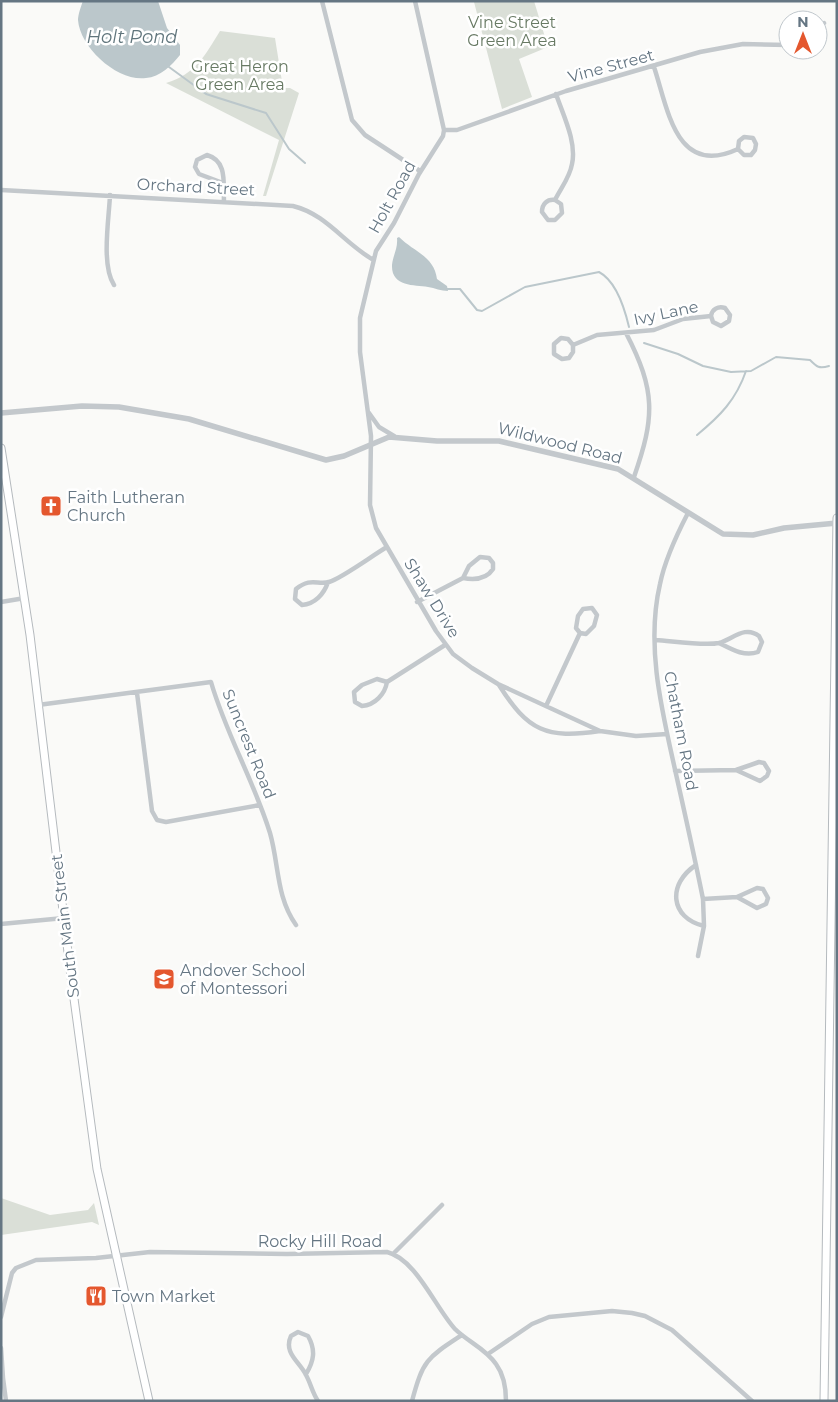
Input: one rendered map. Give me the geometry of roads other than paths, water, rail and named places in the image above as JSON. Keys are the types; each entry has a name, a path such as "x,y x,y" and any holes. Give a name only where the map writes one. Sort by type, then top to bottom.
{"main road":[{"name":"South Main Street","path":"1,448 25,598 96,1169 114,1255 149,1401"},
{"path":"824,1401 837,518"}],"street":[{"path":"322,1 352,120 365,135 420,171"},
{"path":"415,1 439,97 444,130"},
{"name":"Vine Street","path":"444,130 457,130 556,94 654,67 700,52 732,46 778,45"},
{"path":"654,67 676,132 686,147 696,153 708,156 726,154 738,149"},
{"path":"555,200 570,171 573,153 556,94"},
{"name":"Holt Road","path":"370,444 359,325 372,259 420,171 443,136 444,130"},
{"path":"744,137 753,138 756,144 756,150 751,155 742,154 738,149 739,140 744,137"},
{"path":"223,183 199,174 195,168 197,160 207,155 213,158 222,168 223,183 224,201"},
{"name":"Orchard Street","path":"1,190 275,204 303,209 324,220 341,237 372,259"},
{"path":"110,195 107,265 108,277 114,285"},
{"path":"548,200 555,200 561,204 562,213 558,218 548,220 542,212 543,205 548,200"},
{"name":"Ivy Lane","path":"722,307 727,310 730,318 727,324 721,326 713,322 711,316 716,308 722,307"},
{"name":"Ivy Lane","path":"573,345 597,335 654,330 684,319 711,316"},
{"name":"Ivy Lane","path":"626,333 647,380 650,406 645,442 634,477"},
{"name":"Ivy Lane","path":"565,338 573,345 573,352 569,358 562,359 554,354 554,344 558,340 565,338"},
{"name":"Wildwood Road","path":"1,413 82,406 119,407 189,419 326,460 344,456 383,439 398,437 437,441 508,442 608,466 634,477 723,534 738,536 784,528 837,523"},
{"path":"368,410 379,426 398,437"},
{"name":"Shaw Drive","path":"370,444 371,513 376,528 417,602 453,654 498,684 600,732 641,736 667,734"},
{"name":"Chatham Road","path":"688,513 669,554 660,584 656,615 656,640 658,686 703,899 704,926 698,956"},
{"path":"328,582 316,581 304,584 296,589 295,599 299,604 308,604 320,596 328,582 387,547"},
{"path":"417,602 463,578 469,566 480,557 489,558 493,563 493,569 487,576 476,580 463,578"},
{"path":"1,602 25,598"},
{"path":"592,608 597,615 594,626 586,634 580,633 576,628 578,616 583,609 592,608"},
{"path":"656,640 719,643 738,652 751,654 758,652 762,642 757,634 746,632 736,634 719,643"},
{"path":"546,706 580,633"},
{"path":"387,682 377,679 362,685 354,692 355,702 362,706 372,703 385,692 387,682 446,645"},
{"name":"Suncrest Road","path":"38,705 211,682 220,710 260,805 270,834 280,891 296,925"},
{"path":"498,684 522,716 541,729 565,735 600,732"},
{"path":"137,693 152,811 157,820 166,822 260,805"},
{"path":"675,771 736,770 762,762 766,765 768,774 766,779 757,780 736,770"},
{"path":"696,865 688,870 678,882 677,903 681,913 689,921 704,926"},
{"path":"703,899 737,897 757,888 764,889 768,898 764,906 757,908 737,897"},
{"path":"1,924 64,918"},
{"path":"393,1254 442,1205"},
{"name":"Rocky Hill Road","path":"1,1317 12,1273 24,1264 42,1259 96,1258 158,1252 287,1254 376,1252 393,1254 408,1264 436,1305 462,1335 488,1354 501,1371 506,1401"},
{"path":"488,1354 532,1324 549,1317 612,1311 632,1313 652,1319 672,1330 752,1401"},
{"path":"306,1374 312,1363 313,1348 308,1336 298,1332 290,1338 289,1348 297,1364 306,1374 318,1401"},
{"path":"412,1401 420,1372 424,1366 431,1357 462,1335"},
{"path":"1,1348 2,1378 6,1401"}],"water":[{"name":"Holt Pond","path":"83,1 158,1 167,28 180,45 180,55 165,70 151,77 135,78 113,69 93,52 80,31 78,18"},
{"path":"399,237 428,260 435,271 437,279 447,286 448,291 404,284 395,277 392,265 397,238"}],"waterway":[{"path":"169,67 206,94 266,113 289,149 305,163"},
{"path":"447,289 460,289 477,310 482,311 525,287 599,272 605,276 615,289 629,327"},
{"path":"644,343 678,354 703,366 731,372 751,371 776,357 810,360 818,367 829,366"},
{"path":"697,435 726,407 737,391 746,371"}],"place":[{"name":"Faith Lutheran Church","path":"51,506"},
{"name":"Andover School of Montessori","path":"164,979"},
{"name":"Town Market","path":"96,1296"}],"park label":[{"name":"Vine Street Green Area","path":"512,31"},
{"name":"Great Heron Green Area","path":"240,75"}]}
